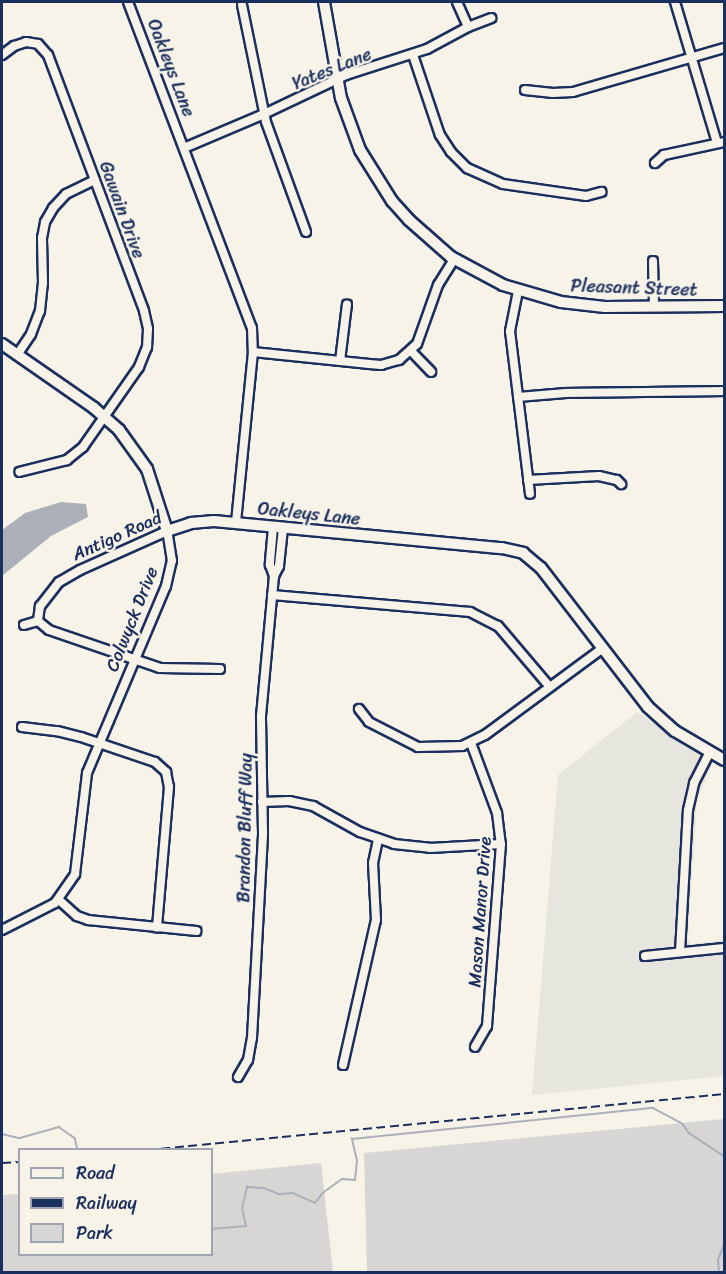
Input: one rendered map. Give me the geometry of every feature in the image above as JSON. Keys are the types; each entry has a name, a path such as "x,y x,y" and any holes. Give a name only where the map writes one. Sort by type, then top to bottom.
{"street":[{"name":"Oakleys Lane","path":"128,2 250,320 253,352 236,524 515,550 529,557 541,568 658,716 675,731 724,760"},
{"name":"Pleasant Street","path":"324,2 337,80 349,123 371,171 409,220 454,259 518,291 583,305 724,306"},
{"path":"457,2 468,27"},
{"path":"655,163 664,155 721,143 675,2"},
{"path":"242,5 264,114 306,232"},
{"name":"Yates Lane","path":"184,148 337,80 413,55 491,18"},
{"name":"Gawain Drive","path":"4,53 26,42 38,44 46,50 144,311 148,329 147,347 139,367 75,455 38,469 19,472"},
{"path":"525,90 553,93 573,92 724,48"},
{"path":"413,55 440,135 451,152 467,168 504,184 586,196 601,192"},
{"path":"17,355 31,334 40,311 43,283 42,238 45,222 53,208 66,194 95,180"},
{"path":"253,352 381,365 399,360 411,351 420,338 438,285 454,259"},
{"path":"653,261 654,306"},
{"path":"518,291 510,332 530,494"},
{"path":"340,361 347,304"},
{"name":"Colwyck Drive","path":"2,344 104,416 127,438 147,469 171,549 170,574 87,773 75,874 59,900 40,913 2,930"},
{"path":"411,351 431,372"},
{"path":"518,397 566,393 724,392"},
{"path":"528,480 599,476 617,480 621,484"},
{"name":"Antigo Road","path":"38,621 40,606 59,582 80,570 167,531 200,522 236,524"},
{"name":"Brandon Bluff Way","path":"238,1077 248,1060 251,1046 263,833 261,716 274,576 270,565 278,528"},
{"path":"272,595 470,612 488,620 505,633 550,687"},
{"path":"24,625 38,621 49,630 134,660 170,669 220,669"},
{"path":"359,709 369,722 418,747 446,748 471,743 603,648"},
{"path":"22,728 57,731 98,743 155,762 165,770 169,787 157,927"},
{"name":"Mason Manor Drive","path":"471,743 497,813 501,844 487,1026 475,1047"},
{"path":"680,952 688,810 694,783 710,752"},
{"path":"262,802 289,801 313,806 378,839 430,848 501,844"},
{"path":"343,1065 376,920 373,863 378,839"},
{"path":"59,900 77,916 88,920 196,931"},
{"path":"645,956 724,948"}],"shaded area":[{"path":"61,502 86,504 88,517 51,536 2,576 2,530 25,513"},
{"path":"637,712 713,762 697,800 688,938 691,944 724,940 724,1076 532,1095 558,775"}],"green space":[{"path":"724,1119 724,1272 367,1272 364,1153"},
{"path":"321,1163 333,1272 2,1272 2,1195 18,1194 18,1256 213,1256 213,1174"}],"waterway":[{"path":"213,1229 246,1226 242,1209 247,1187 264,1188 279,1194 293,1193 315,1203 324,1192 342,1179 355,1180 357,1161 352,1139 653,1108 683,1124 689,1133 724,1156"},
{"path":"2,1134 20,1138 59,1127 75,1138 78,1148"},
{"path":"719,1272 718,1260 724,1244"}],"railway":[{"path":"169,1148 724,1094"},
{"path":"2,1163 18,1162"}]}
